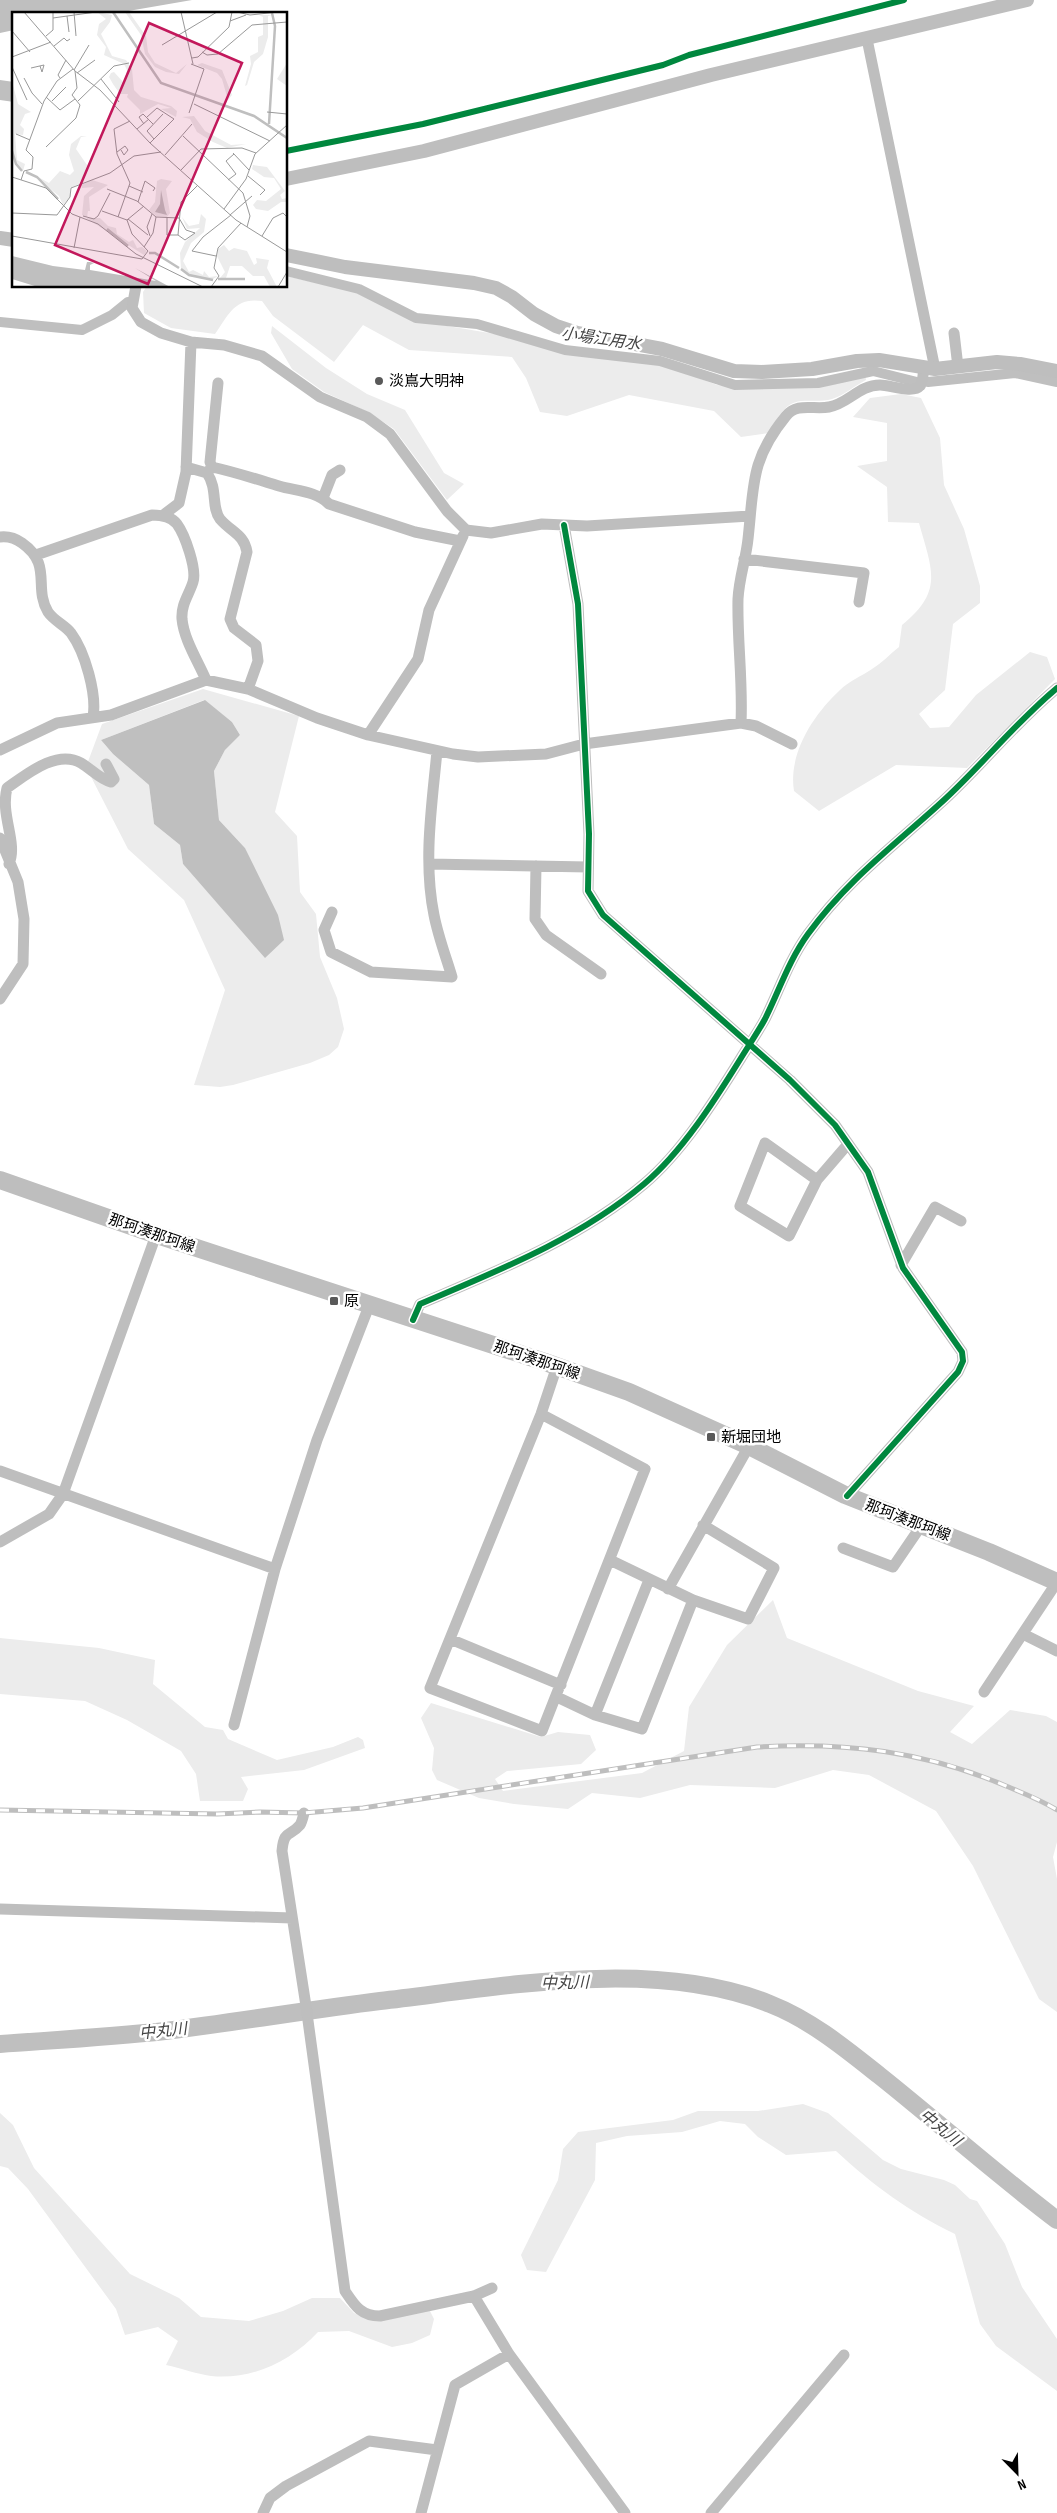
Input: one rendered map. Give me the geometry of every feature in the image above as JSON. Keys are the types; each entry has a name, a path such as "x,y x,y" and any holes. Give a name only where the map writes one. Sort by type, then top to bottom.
{"main road":[{"name":"那珂湊那珂線","path":"0,1180 156,1235 369,1306 558,1366 629,1392 750,1446 847,1496 1057,1582"}],"street":[{"path":"288,178 424,151 711,75 1027,0"},
{"path":"741,723 742,685 738,600 756,466 783,421 793,409 829,408 840,404 864,387 919,388 929,368 930,342 867,39"},
{"path":"288,255 345,267 474,283 496,288 542,318 578,333 662,349 734,371 762,372 812,369 857,361 879,360 929,368 958,367 997,362 1057,371"},
{"path":"136,288 132,308 141,322 161,333 191,342 224,345 262,356 320,398 367,417 390,434 447,511 466,530 491,533 542,524 564,525 750,516"},
{"path":"955,338 958,367"},
{"path":"162,516 178,503 186,467 191,342"},
{"path":"218,383 209,470 215,489 215,503 220,518 242,538 247,552 230,618 234,628 252,640 258,652 258,660 248,689"},
{"path":"186,467 243,473 280,487 323,498 329,504 415,532 460,541"},
{"path":"323,498 327,483 332,475 340,470"},
{"path":"36,555 152,515 162,516 177,524 193,563 193,582 184,601 182,617 184,629 206,680"},
{"path":"564,525 578,604 588,890 603,915 749,1044 829,1119 868,1172 901,1265 962,1352 963,1361 958,1372 847,1496"},
{"path":"368,735 418,659 429,610 466,530"},
{"path":"0,538 15,538 36,555 42,574 44,603 49,613 69,631 81,653 94,696 93,717"},
{"path":"744,559 864,573 859,602"},
{"path":"0,750 57,723 111,715 206,680 248,689 317,718 368,735 437,751 478,757 546,754 584,744 741,723 756,726 792,744"},
{"path":"413,1320 420,1304 491,1273 565,1236 644,1184 674,1152 711,1104 764,1020 794,955 840,893 874,860 943,801 1035,707 1057,688"},
{"path":"332,912 324,930 331,952 371,972 452,977 434,915 429,864 428,843 437,751"},
{"path":"10,864 12,852 4,808 7,788 36,769 67,758 83,764 111,782 114,779 106,764"},
{"path":"0,838 18,882 24,919 23,964 0,998"},
{"path":"429,864 588,867"},
{"path":"536,866 535,919 546,935 601,974"},
{"path":"817,1180 765,1143 740,1206 789,1236 817,1180 848,1144"},
{"path":"901,1265 935,1207 961,1221"},
{"path":"0,1542 48,1514 63,1494 156,1235"},
{"path":"234,1724 274,1569 317,1440 369,1306"},
{"path":"541,1414 645,1469 562,1685 542,1731 430,1688 541,1414 558,1366"},
{"path":"668,1589 750,1446"},
{"path":"0,1471 274,1569"},
{"path":"610,1560 693,1600 748,1619 774,1568 703,1525"},
{"path":"843,1548 892,1567 920,1526"},
{"path":"595,1715 649,1580"},
{"path":"984,1692 1057,1582"},
{"path":"557,1697 595,1715 642,1729 693,1600"},
{"path":"1023,1634 1057,1651"},
{"path":"450,1639 562,1685"},
{"path":"304,1814 300,1826 288,1832 283,1840 282,1851 307,2010 345,2291 361,2312 370,2316 380,2316 474,2296 492,2288"},
{"path":"0,1909 292,1918"},
{"path":"474,2296 508,2354 625,2513"},
{"path":"421,2513 456,2385 508,2354"},
{"path":"711,2513 844,2355"},
{"path":"263,2513 270,2498 286,2486 369,2441 437,2450"}],"shaded area":[{"path":"0,0 192,0 123,12 12,12 12,30 0,33"},
{"path":"0,80 12,82 12,102 0,100"},
{"path":"288,276 355,292 412,320 513,337 565,352 659,363 717,385 736,387 824,385 865,374 866,380 832,399 795,402 781,413 769,433 741,437 714,411 629,395 567,416 540,412 526,378 512,357 409,350 363,325 334,362 273,316 262,301 253,300 239,304 229,314 215,334 171,328 144,313 143,292 146,288 288,288"},
{"path":"272,326 326,368 367,394 405,410 444,473 464,484 447,500 394,429 368,412 324,392 292,369 271,333"},
{"path":"901,394 921,398 940,438 944,485 964,529 980,586 980,603 953,624 945,690 919,714 930,728 949,727 976,695 1030,652 1047,657 1055,679 967,768 896,765 819,811 794,791 795,763 805,736 821,711 840,690 851,681 876,667 899,647 902,625 915,613 929,590 931,579 930,567 919,523 888,522 887,487 857,466 887,461 887,423 853,417 870,398"},
{"path":"203,689 299,716 275,812 297,836 300,892 316,914 320,957 337,998 344,1029 338,1047 329,1055 310,1063 233,1085 220,1087 194,1085 225,990 184,900 128,849 86,767 102,724","holes":["204,700 232,722 240,735 225,750 214,771 219,820 245,848 265,957 183,864 180,845 154,824 149,785 113,754 101,740"]},
{"path":"205,700 232,722 240,735 225,750 214,771 219,820 245,848 278,915 284,940 265,958 183,864 180,845 154,824 149,785 113,754 101,740"},
{"path":"773,1600 787,1638 918,1691 974,1706 950,1732 972,1744 1010,1710 1046,1716 1057,1722 1057,1842 1053,1857 1057,1879 1057,2012 1039,1999 973,1866 936,1811 869,1775 833,1770 775,1788 690,1785 640,1798 592,1793 568,1809 514,1804 479,1798 437,1780 432,1770 434,1748 421,1718 431,1703 541,1737 558,1732 590,1735 596,1750 581,1764 507,1771 495,1779 503,1791 642,1773 684,1751 689,1707 727,1645"},
{"path":"0,1638 99,1648 155,1660 153,1684 205,1727 223,1730 228,1739 277,1760 333,1747 358,1737 363,1740 365,1748 304,1770 241,1777 248,1789 243,1801 200,1801 196,1774 181,1751 127,1720 85,1701 0,1694"},
{"path":"803,2104 828,2113 883,2160 901,2169 944,2180 955,2185 970,2199 977,2201 1005,2244 1022,2287 1057,2339 1057,2391 996,2346 980,2324 955,2234 922,2217 892,2197 836,2151 786,2155 758,2137 745,2124 720,2121 682,2132 627,2136 596,2143 595,2180 546,2272 527,2270 521,2255 558,2180 563,2149 578,2132 673,2120 698,2111 758,2111"},
{"path":"0,2113 13,2125 34,2168 130,2274 179,2298 201,2317 249,2321 283,2311 312,2298 340,2298 354,2313 371,2320 429,2309 434,2319 430,2335 412,2343 392,2347 349,2331 318,2332 307,2343 283,2360 255,2372 241,2375 211,2376 166,2365 178,2341 158,2327 125,2335 116,2309 28,2189 8,2168 0,2166"}],"waterway":[{"name":"小場江用水","path":"288,271 359,289 416,318 477,324 565,350 660,361 735,385 818,383 873,371 917,382"},
{"name":"小場江用水","path":"0,322 82,330 112,315 128,302"},
{"name":"小場江用水","path":"928,382 1015,373 1057,382"},
{"name":"中丸川","path":"0,2044 165,2031 526,1983 627,1979 677,1982 725,1990 770,2004 800,2018 867,2066 1057,2220"}],"railway":[{"path":"0,1810 217,1814 260,1812 304,1813 363,1808 757,1747 790,1746 822,1746 884,1751 945,1764 1006,1786 1057,1810"}],"cycle path":[{"path":"288,151 423,124 663,65 689,55 904,0"},
{"path":"564,525 578,604 589,834 588,891 603,915 790,1080 835,1125 868,1172 903,1268 962,1352 963,1361 958,1372 847,1496"},
{"path":"413,1320 420,1304 508,1266 565,1237 619,1204 658,1171 685,1141 720,1091 765,1019 801,944 823,914 856,879 944,800 1057,688"}],"place":[{"name":"淡嶌大明神","path":"379,381"},
{"name":"原","path":"334,1301"},
{"name":"新堀団地","path":"711,1437"}]}
